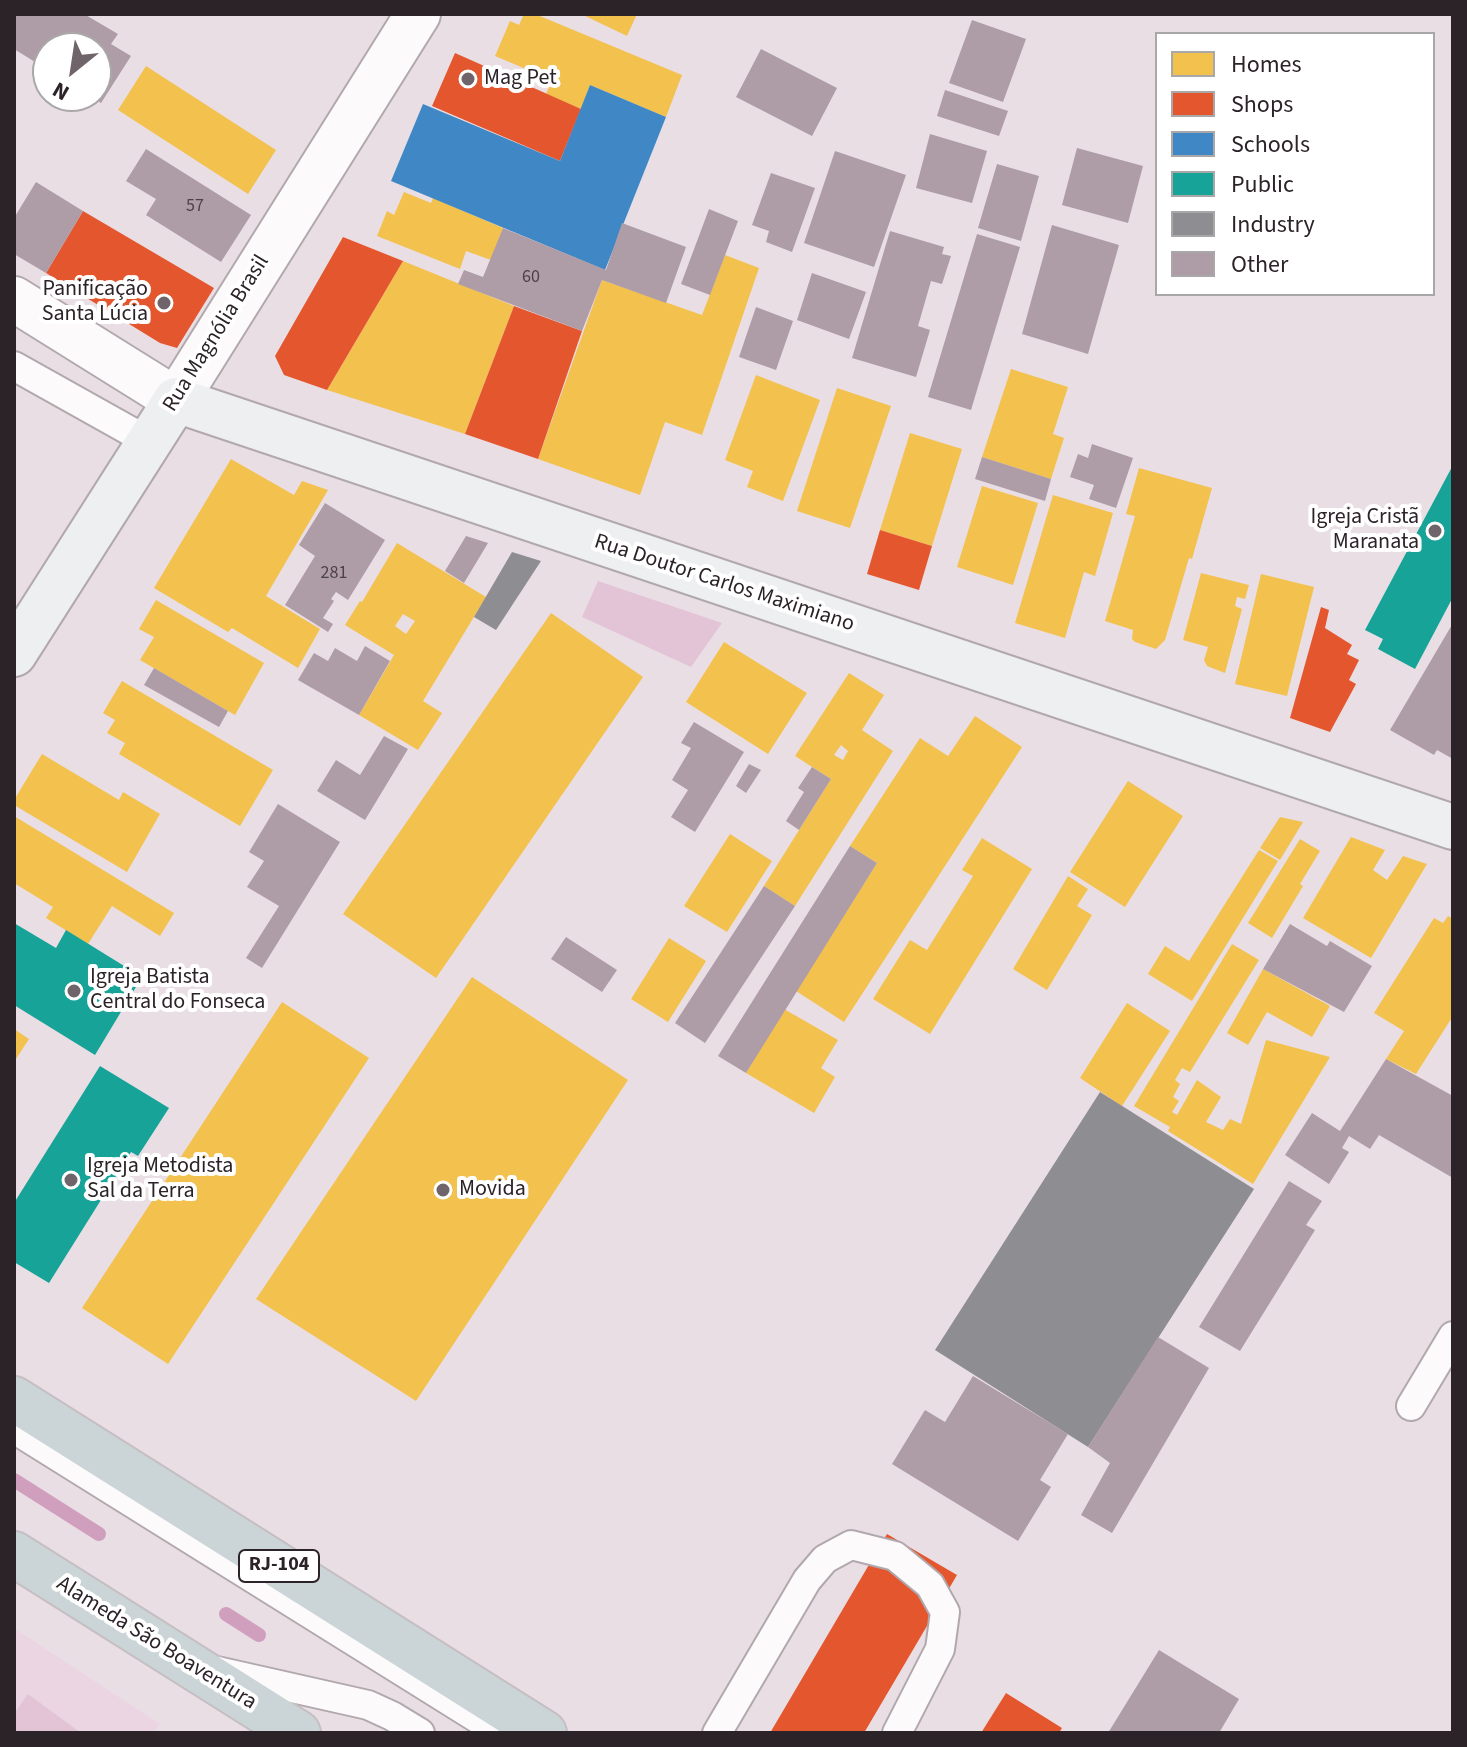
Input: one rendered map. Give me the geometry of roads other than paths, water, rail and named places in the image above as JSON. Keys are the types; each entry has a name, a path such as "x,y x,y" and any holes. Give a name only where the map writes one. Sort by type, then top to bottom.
{"highway":[{"name":"RJ-104","path":"14,1399 544,1733"},
{"name":"Alameda São Boaventura","path":"14,1554 298,1733"}],"main road":[{"name":"Rua Magnólia Brasil","path":"14,654 176,400"},
{"name":"Rua Doutor Carlos Maximiano","path":"176,400 1453,827"}],"street":[{"name":"Rua Magnólia Brasil","path":"176,400 418,14"},
{"name":"Rua Doutor Carlos Maximiano","path":"14,299 176,400"}],"lane":[{"path":"14,366 148,441"},
{"path":"1411,1406 1453,1336"},
{"path":"14,1429 501,1733"},
{"path":"717,1733 807,1580 825,1559 851,1545 895,1556 930,1585 945,1612 940,1649 897,1733"},
{"path":"189,1665 368,1705 420,1733"}],"waterway":[{"path":"14,1480 99,1534"},
{"path":"226,1614 259,1635"}],"place":[{"name":"Mag Pet","path":"468,79"},
{"name":"Panificação Santa Lúcia","path":"164,303"},
{"name":"Igreja Cristã Maranata","path":"1435,531"},
{"name":"Igreja Batista Central do Fonseca","path":"74,991"},
{"name":"Igreja Metodista Sal da Terra","path":"71,1180"},
{"name":"Movida","path":"443,1190"}]}
